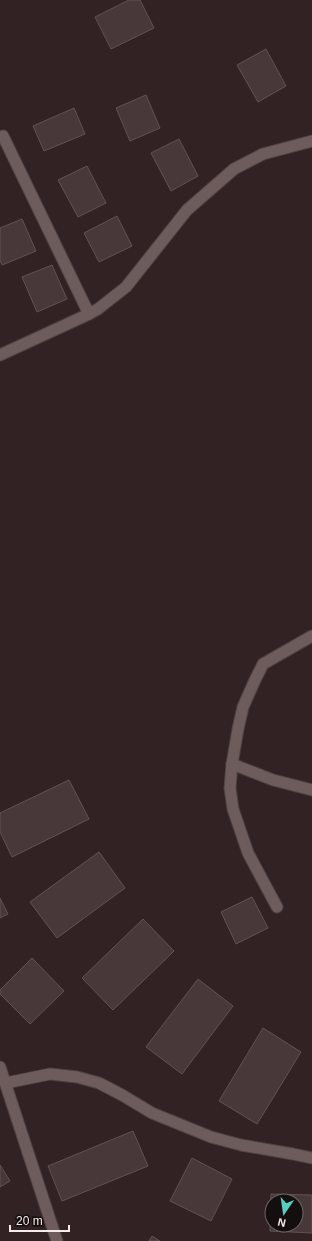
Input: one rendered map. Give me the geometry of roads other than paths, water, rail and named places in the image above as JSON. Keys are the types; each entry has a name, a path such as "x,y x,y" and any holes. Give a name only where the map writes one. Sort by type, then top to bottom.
{"street":[{"path":"4,136 89,314"},
{"path":"0,355 89,314 98,309 126,287 187,210 234,169 263,154 312,141"},
{"path":"277,907 248,853 233,809 230,788 232,764 243,707 254,680 264,664 312,636"},
{"path":"232,764 273,780 312,790"},
{"path":"0,1067 58,1241"},
{"path":"6,1083 50,1074 77,1077 99,1083 152,1113 211,1137 312,1158"}]}
